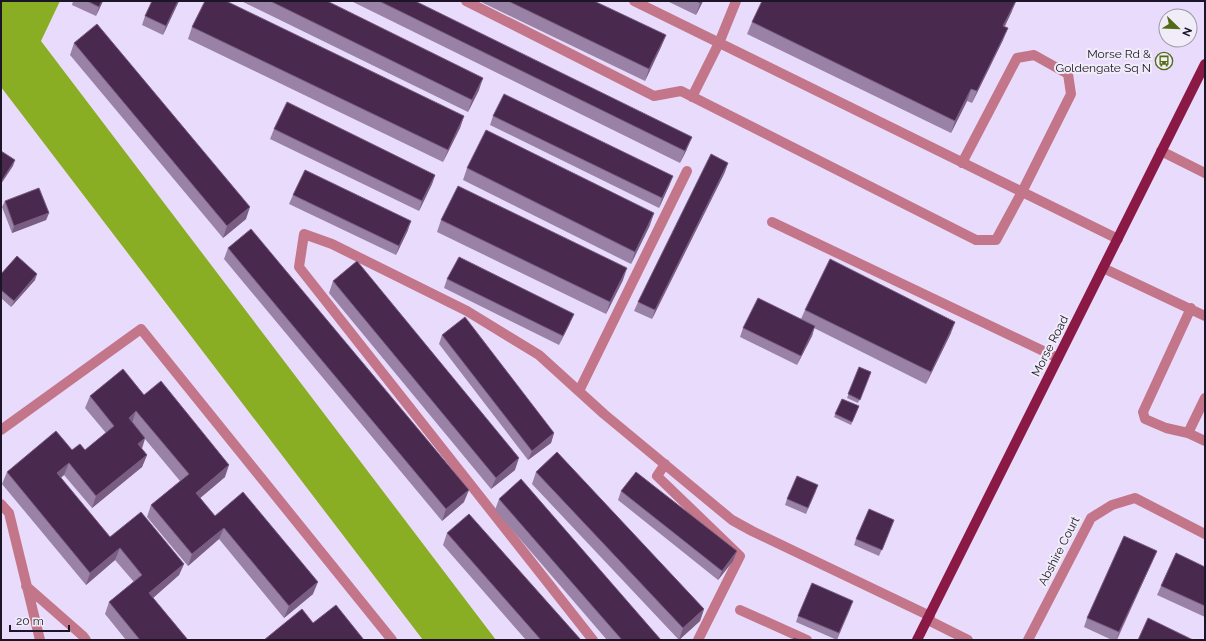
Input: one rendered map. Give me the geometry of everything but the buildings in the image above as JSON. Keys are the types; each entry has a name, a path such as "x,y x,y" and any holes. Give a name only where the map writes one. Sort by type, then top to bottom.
{"main road":[{"name":"Morse Road","path":"917,640 1162,151 1202,78 1205,64"}],"street":[{"path":"466,1 654,96 681,91 976,240 996,240 1071,94 1068,74 1034,55 1017,58 962,162"},
{"path":"634,1 1118,239"},
{"path":"692,97 719,43 736,1"},
{"path":"1162,151 1205,173"},
{"path":"579,391 687,171"},
{"path":"772,222 1058,358"},
{"path":"593,640 299,267 304,234 332,244 467,312 539,355 604,414 732,520 929,618 968,640"},
{"path":"1103,268 1191,308 1205,316"},
{"path":"1191,308 1143,412 1145,419 1166,428 1188,433 1205,441"},
{"path":"1,430 142,329 392,640"},
{"path":"1188,433 1205,398"},
{"path":"665,464 657,476 740,556 698,640"},
{"name":"Abshire Court","path":"1028,640 1090,518 1112,505 1135,498 1205,534"},
{"path":"1,504 9,513 40,640"},
{"path":"26,586 86,640"},
{"path":"740,610 808,640"}],"green space":[{"path":"1,1 60,1 41,41 496,640 423,640 1,87"}],"place":[{"name":"Morse Rd & Goldengate Sq N","path":"1164,61"}]}
